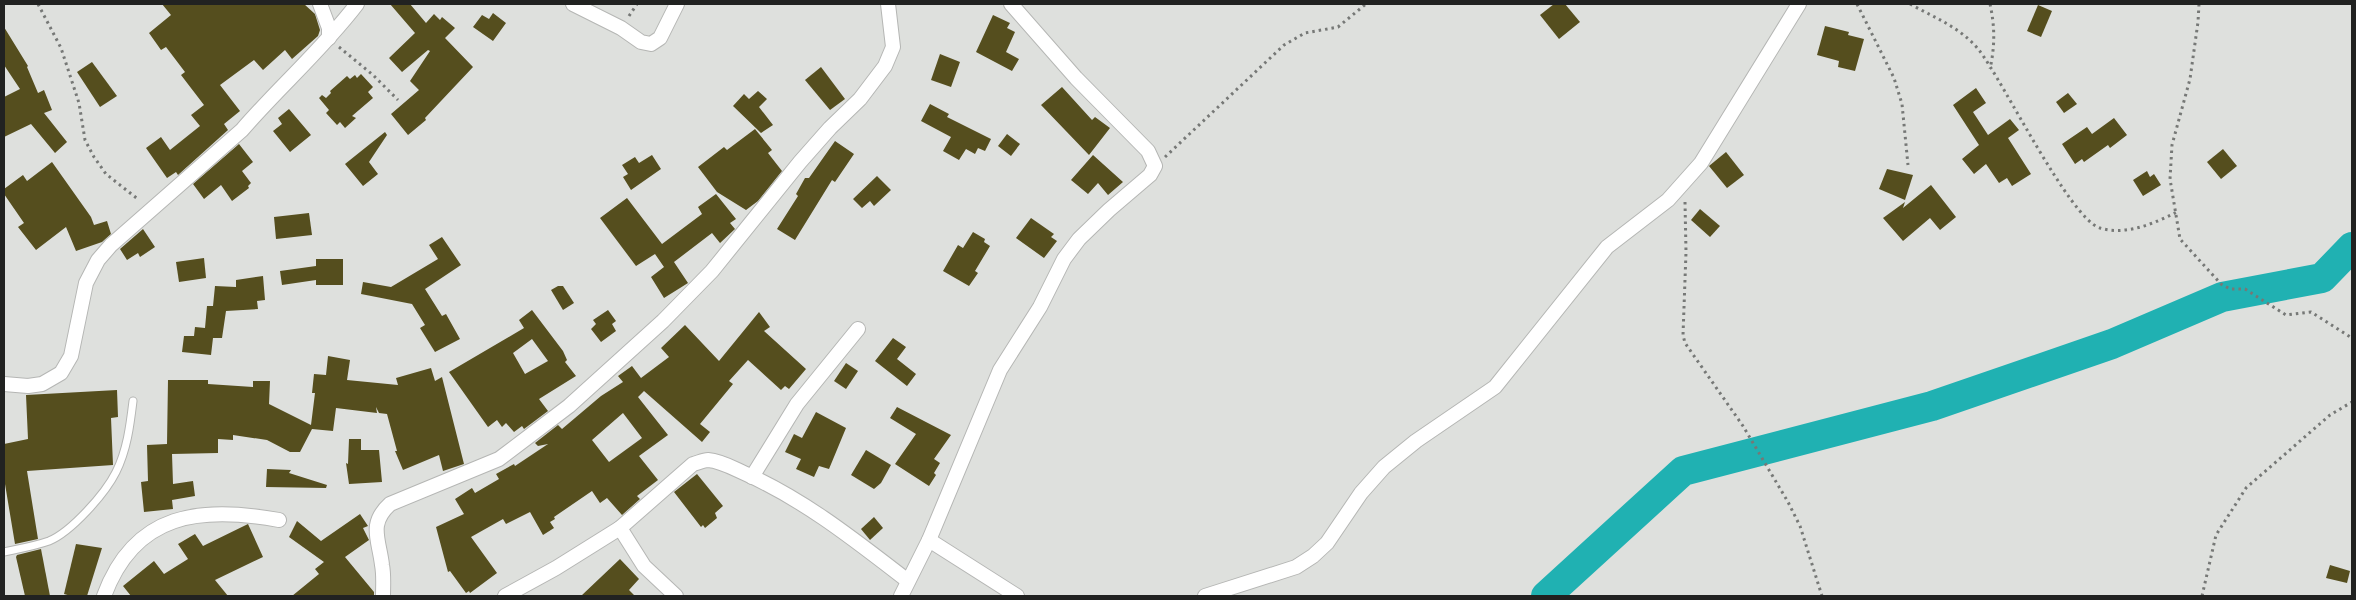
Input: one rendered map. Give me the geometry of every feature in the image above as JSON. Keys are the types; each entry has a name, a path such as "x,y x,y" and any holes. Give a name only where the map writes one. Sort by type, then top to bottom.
{"street":[{"path":"320,4 329,28 329,38"},
{"path":"4,384 28,386 42,384 61,373 71,356 83,294 96,263 112,245 242,130 329,38 357,4"},
{"path":"574,4 621,28 641,42 651,44 660,38 677,4"},
{"path":"383,596 383,566 376,524 380,513 390,504 499,458 569,406 663,321 712,271 800,162 830,128 860,99 885,66 893,47 888,4"},
{"path":"901,596 928,540 1000,370 1040,307 1064,259 1079,239 1150,175 1155,166 1148,152 1076,78 1011,4"},
{"path":"1205,596 1296,567 1313,556 1328,543 1361,493 1384,467 1416,441 1495,386 1607,247 1623,233 1645,219 1686,183 1719,137 1799,4"},
{"path":"752,477 797,404 858,329"},
{"path":"505,596 556,568 620,528 693,464 706,460 723,464 752,477 837,527 908,581"},
{"path":"104,596 121,563 133,546 167,524 191,515 217,513 243,513 278,520"},
{"path":"620,528 644,566 676,596"},
{"path":"928,540 1017,596"}],"lane":[{"path":"4,552 50,540 70,528 87,512 115,473 128,438 133,402"}],"path":[{"path":"38,4 61,48 79,103 85,140 94,157 106,174 152,210"},
{"path":"1155,166 1284,45 1305,33 1338,27 1366,4"},
{"path":"1856,4 1894,78 1902,104 1908,165"},
{"path":"1910,4 1952,25 1979,51 2065,192 2090,222 2100,228 2118,230 2151,225 2177,212"},
{"path":"1990,4 1995,28 1994,50 1990,70"},
{"path":"2199,4 2190,79 2172,146 2170,179 2180,239 2221,284 2230,289 2245,290 2286,315 2311,312 2352,338"},
{"path":"329,38 373,75 398,100"},
{"path":"1686,183 1686,252 1682,335 1685,343 1743,426 1788,502 1800,526 1822,596"},
{"path":"2202,596 2216,535 2246,488 2330,415 2352,402"}],"building":[{"path":"162,4 304,4 315,14 320,30 318,36 292,59 285,50 263,70 254,60 220,85 240,111 224,124 228,130 178,175 176,172 167,178 146,148 161,137 170,150 200,126 191,115 204,105 181,75 185,72 166,47 161,50 149,33 171,15"},
{"path":"390,4 410,4 426,23 434,14 440,20 442,17 455,28 445,38 473,67 425,118 426,120 408,135 391,114 419,90 410,81 430,51 428,50 402,72 389,58 415,33"},
{"path":"1554,4 1565,4 1580,22 1559,39 1540,15"},
{"path":"2038,5 2052,11 2041,37 2027,31"},
{"path":"493,13 506,23 493,41 473,27 482,15 489,19"},
{"path":"993,15 1010,23 1007,28 1015,32 1006,52 1019,59 1012,71 976,52"},
{"path":"1825,26 1849,32 1848,35 1864,39 1855,71 1838,67 1839,61 1817,55"},
{"path":"4,27 28,66 38,93 44,90 52,110 44,113 67,142 55,153 31,124 4,137 4,97 20,89 4,65"},
{"path":"940,54 960,62 951,87 931,80"},
{"path":"92,62 117,96 100,107 77,72"},
{"path":"821,67 845,99 830,110 805,80"},
{"path":"361,74 373,87 368,92 373,98 352,116 356,118 345,128 340,122 337,125 326,113 329,110 319,98 322,95 326,98 331,93 330,91 347,76 350,79 355,75 357,78"},
{"path":"1062,87 1092,120 1095,117 1110,128 1089,155 1041,105"},
{"path":"1976,88 1986,103 1973,112 1988,135 2010,119 2019,130 2008,138 2031,174 2012,186 2007,178 1999,183 1986,164 1974,174 1962,159 1979,145 1953,105"},
{"path":"758,91 767,99 759,107 773,125 761,133 733,106 744,94 749,99"},
{"path":"2068,93 2077,104 2064,113 2056,102"},
{"path":"930,104 949,114 947,117 991,139 985,151 978,148 975,154 966,149 959,160 943,151 951,137 921,121"},
{"path":"289,109 311,135 290,152 273,131 282,124 278,118"},
{"path":"2114,118 2127,135 2110,148 2108,145 2084,162 2082,159 2075,164 2062,144 2087,127 2092,134"},
{"path":"755,129 772,150 768,153 782,171 758,201 746,210 717,192 698,167 724,147 727,150"},
{"path":"385,132 387,135 369,162 378,174 363,186 345,164"},
{"path":"1007,134 1020,144 1011,156 998,146"},
{"path":"835,141 854,154 835,182 832,180 795,240 777,229 798,196 796,194 805,178 809,178"},
{"path":"239,144 253,162 242,171 251,183 248,186 249,188 232,201 221,185 204,199 193,184"},
{"path":"2223,149 2237,166 2221,179 2207,162"},
{"path":"1726,152 1744,175 1727,188 1709,166"},
{"path":"652,155 661,169 631,190 623,177 628,174 622,165 635,157 639,163"},
{"path":"1093,155 1123,182 1108,195 1098,183 1088,194 1071,180"},
{"path":"52,162 91,217 94,225 107,221 111,234 102,242 76,251 66,227 36,250 18,227 24,223 4,194 4,189 23,175 27,181"},
{"path":"1887,169 1913,175 1905,200 1879,189"},
{"path":"2147,171 2150,177 2154,174 2161,185 2143,196 2133,180"},
{"path":"877,176 891,190 874,206 870,201 862,208 853,199"},
{"path":"1931,185 1956,217 1940,230 1930,218 1903,241 1883,218 1905,202 1903,208"},
{"path":"716,194 736,219 730,223 735,229 720,243 712,233 674,262 688,283 664,298 651,277 664,267 655,254 636,266 600,218 627,198 662,244 702,214 698,207"},
{"path":"1700,209 1720,226 1710,237 1691,220"},
{"path":"309,213 312,235 276,239 274,217"},
{"path":"1031,218 1054,234 1051,237 1057,241 1044,258 1016,238"},
{"path":"143,229 155,247 140,257 138,253 127,260 120,249"},
{"path":"973,232 985,239 984,242 990,246 975,271 978,273 969,286 943,271 958,245 963,248"},
{"path":"442,237 461,265 425,289 442,316 446,314 460,339 435,352 420,328 425,325 412,304 361,294 363,282 391,287 438,259 429,245"},
{"path":"204,258 206,278 179,282 176,262"},
{"path":"316,259 343,259 343,285 316,285 316,280 282,285 280,271 316,266"},
{"path":"263,276 265,300 257,301 258,309 226,311 222,338 213,338 211,355 182,352 184,336 194,336 195,327 205,328 207,306 213,306 215,286 236,287 236,280"},
{"path":"558,286 563,286 574,303 563,310 551,290"},
{"path":"532,310 563,351 567,360 565,362 576,376 539,399 548,411 524,429 522,426 514,432 506,423 502,427 497,420 488,427 449,372 524,328 519,320","holes":["532,339 548,361 525,374 513,353"]},
{"path":"608,310 616,321 612,324 616,331 601,342 591,329 596,324 593,320"},
{"path":"759,312 770,327 764,331 806,369 789,389 785,386 781,390 748,360 729,381 733,384 700,424 710,432 702,442 644,391 638,397 668,435 639,456 658,480 637,496 640,499 622,515 607,498 600,503 592,491 554,517 555,519 550,522 554,528 543,535 530,512 506,524 503,519 471,537 497,573 470,593 469,591 466,593 450,571 448,572 436,527 464,514 455,499 472,488 475,493 499,479 496,474 514,464 515,466 548,444 538,446 535,443 558,425 562,429 601,396 623,382 618,376 632,366 641,378 669,357 661,348 685,325 719,361","holes":["623,413 642,438 609,462 592,440"]},
{"path":"893,338 906,347 897,359 916,374 907,386 875,361"},
{"path":"328,356 350,360 347,380 398,385 396,378 431,368 435,381 442,377 464,464 443,471 439,455 403,470 395,451 397,451 387,414 379,413 376,407 377,413 336,408 333,431 312,429 300,452 290,452 267,440 233,435 233,440 218,439 218,453 172,454 173,484 193,481 195,496 172,500 173,509 144,512 141,482 148,481 147,445 167,444 168,380 208,380 208,384 253,387 253,381 270,381 269,404 311,425 315,393 312,393 314,374 326,375"},
{"path":"846,363 858,371 846,389 834,381"},
{"path":"117,390 118,417 111,418 113,465 27,471 38,539 15,544 4,478 4,444 28,439 26,395"},
{"path":"897,407 951,435 934,459 940,463 934,473 936,475 929,486 895,464 916,434 890,418"},
{"path":"816,412 846,428 829,469 819,466 814,477 796,469 801,459 785,452 794,434 802,438"},
{"path":"349,439 361,439 361,450 379,450 382,482 349,484 346,463 348,464"},
{"path":"866,450 891,465 881,483 874,489 851,475"},
{"path":"267,469 291,470 289,473 327,485 326,488 266,487"},
{"path":"697,474 723,506 715,513 717,518 705,528 703,525 701,527 674,492"},
{"path":"360,514 368,526 363,528 369,540 345,557 374,592 374,596 292,596 319,574 315,569 324,562 289,537 297,521 321,541"},
{"path":"874,517 883,528 870,540 861,529"},
{"path":"248,524 263,557 215,580 228,596 131,596 123,586 154,561 164,574 188,559 178,544 195,534 203,546"},
{"path":"76,544 102,548 87,596 64,594"},
{"path":"41,549 50,596 25,596 16,557 17,555"},
{"path":"620,559 639,579 629,590 635,596 581,596"},
{"path":"2330,565 2350,571 2347,583 2326,578"}],"waterway":[{"path":"1546,596 1683,471 1932,406 2112,344 2222,297 2322,278 2352,247"}]}
